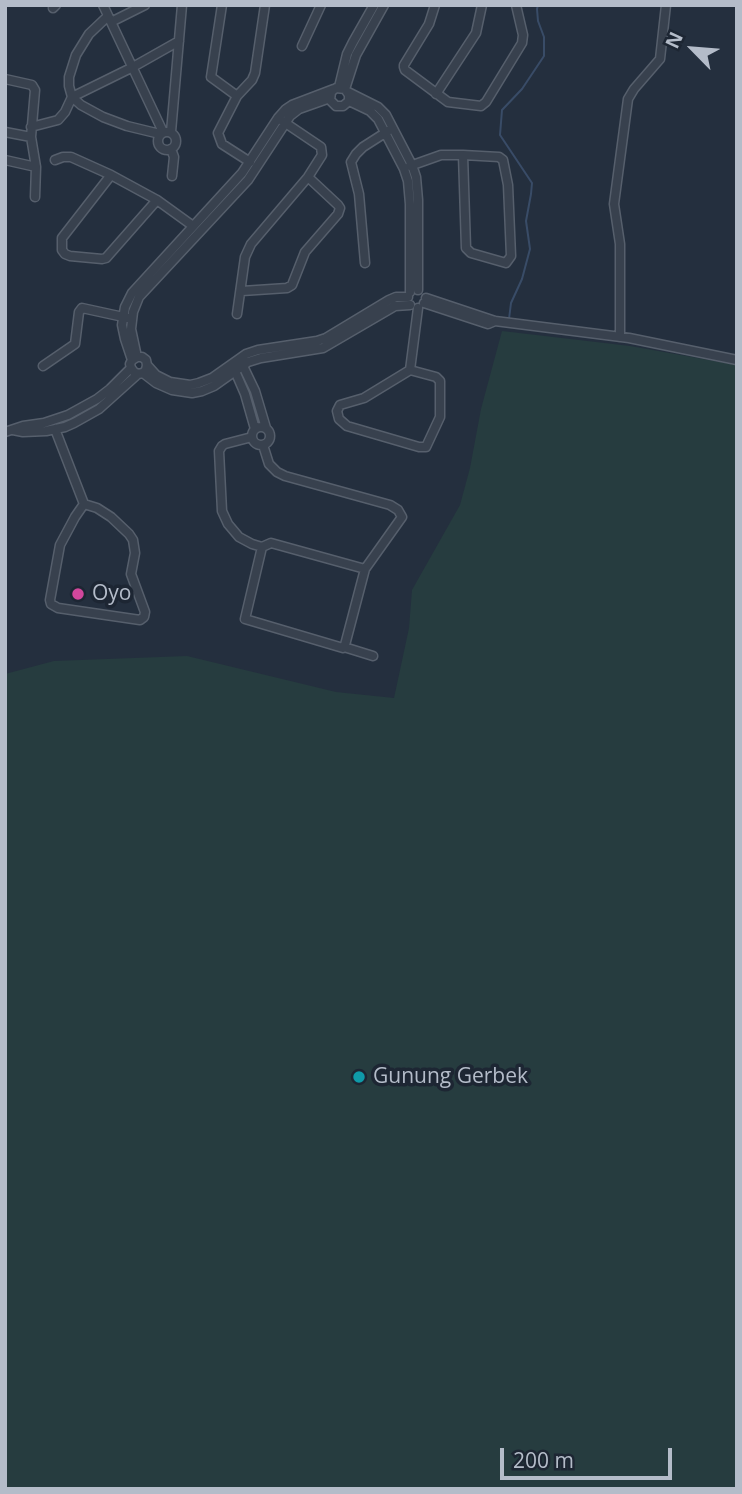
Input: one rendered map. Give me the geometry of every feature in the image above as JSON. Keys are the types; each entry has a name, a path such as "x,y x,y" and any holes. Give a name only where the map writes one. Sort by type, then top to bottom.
{"street":[{"path":"103,5 165,133"},
{"path":"145,5 109,19 89,34 76,55 69,86 72,97 103,117 165,133 176,139 171,149 162,149 158,145 158,139 165,133 182,5"},
{"path":"222,5 211,77 237,96"},
{"path":"250,162 222,144 218,138 219,129 237,96 256,73 265,5"},
{"path":"302,46 321,5"},
{"path":"435,5 429,24 404,65 405,70 444,100 453,104 481,106 522,43 523,35 516,5"},
{"path":"436,94 475,33 482,5"},
{"path":"623,337 620,244 614,204 628,99 660,59 666,5"},
{"path":"341,93 347,54 377,6"},
{"path":"31,127 61,117 72,97 179,41"},
{"path":"5,79 34,87 31,137 36,167 35,197"},
{"path":"170,257 193,226 237,180 292,104 341,93 374,115 389,130 408,167 416,299 410,370"},
{"path":"281,120 248,180 128,299 123,332 138,366 170,382 207,385 261,358 323,348 396,306 416,299"},
{"path":"237,314 245,257 251,244 308,177 322,155 321,147 281,120"},
{"path":"365,263 359,194 351,162 363,148 389,130"},
{"path":"5,132 31,137"},
{"path":"171,149 174,157 172,176"},
{"path":"408,167 442,155 463,155 499,157 503,160 508,185 511,256 506,263 471,253 465,245 463,155"},
{"path":"55,160 71,157 111,175 157,200 193,226"},
{"path":"5,160 36,167"},
{"path":"111,175 62,238 62,250 65,254 71,257 102,260 106,258 157,200"},
{"path":"242,291 287,288 292,285 305,252 338,214 338,205 308,177"},
{"path":"207,385 246,354 326,338 393,298 416,299 498,321 623,337 737,360"},
{"path":"43,366 75,344 79,312 82,308 127,318"},
{"path":"26,428 55,429 84,418 138,366"},
{"path":"239,368 255,391 266,428 270,432 268,443 263,445 255,442 239,368"},
{"path":"410,370 439,379 440,417 426,447 347,426 339,419 337,411 340,405 364,398 410,370"},
{"path":"9,431 68,415 104,399"},
{"path":"262,547 239,537 228,524 222,511 219,456 220,448 225,444 253,433 260,426 266,428"},
{"path":"55,429 84,504"},
{"path":"263,445 269,464 277,472 390,505 398,510 402,517 365,569 344,647"},
{"path":"84,504 111,517 133,540 135,553 131,574 145,612 144,617 136,620 58,608 51,604 58,555 68,528 84,504"},
{"path":"365,569 271,542 262,547 245,619 373,656"}],"green space":[{"path":"502,331 630,346 737,365 737,1489 5,1489 5,674 54,661 187,656 336,692 394,698 409,628 412,590 460,505 481,409"}],"waterway":[{"path":"509,319 511,303 522,279 530,249 526,221 532,183 500,135 502,110 522,89 544,56 544,37 538,21 538,5"}],"place":[{"name":"Oyo","path":"78,594"},
{"name":"Gunung Gerbek","path":"359,1077"}]}
